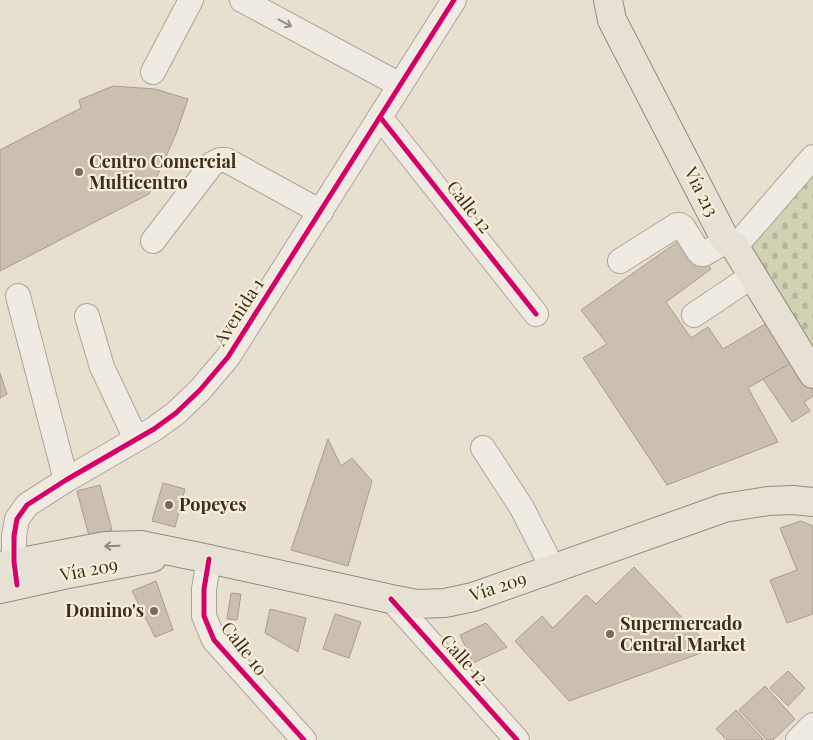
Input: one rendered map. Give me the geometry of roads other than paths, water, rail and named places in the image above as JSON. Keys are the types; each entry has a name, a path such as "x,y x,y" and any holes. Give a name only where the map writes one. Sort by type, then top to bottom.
{"main road":[{"name":"Vía 213","path":"606,6 731,244 813,374"},
{"name":"Vía 209","path":"8,576 105,546 141,545 209,558 417,604 445,603 474,597 724,508 768,501 793,500 813,502"}],"street":[{"path":"153,72 192,0"},
{"path":"242,0 400,85"},
{"name":"Avenida 1","path":"8,576 18,519 27,505 154,429 176,413 200,390 228,357 454,0"},
{"name":"Calle 12","path":"380,117 536,314"},
{"path":"620,261 677,224 683,227 701,254 731,244 813,157"},
{"path":"153,241 212,164 220,160 226,160 320,212"},
{"path":"694,315 752,276"},
{"path":"18,296 66,480"},
{"path":"87,316 102,367 136,439"},
{"path":"483,448 522,508 553,568"},
{"name":"Calle 10","path":"209,558 204,589 204,616 214,640 304,740"},
{"name":"Calle 12","path":"391,599 517,740"},
{"path":"798,740 813,725"}],"place":[{"name":"Centro Comercial Multicentro","path":"79,172"},
{"name":"Popeyes","path":"169,505"},
{"name":"Domino's","path":"154,611"},
{"name":"Supermercado Central Market","path":"610,634"}]}
